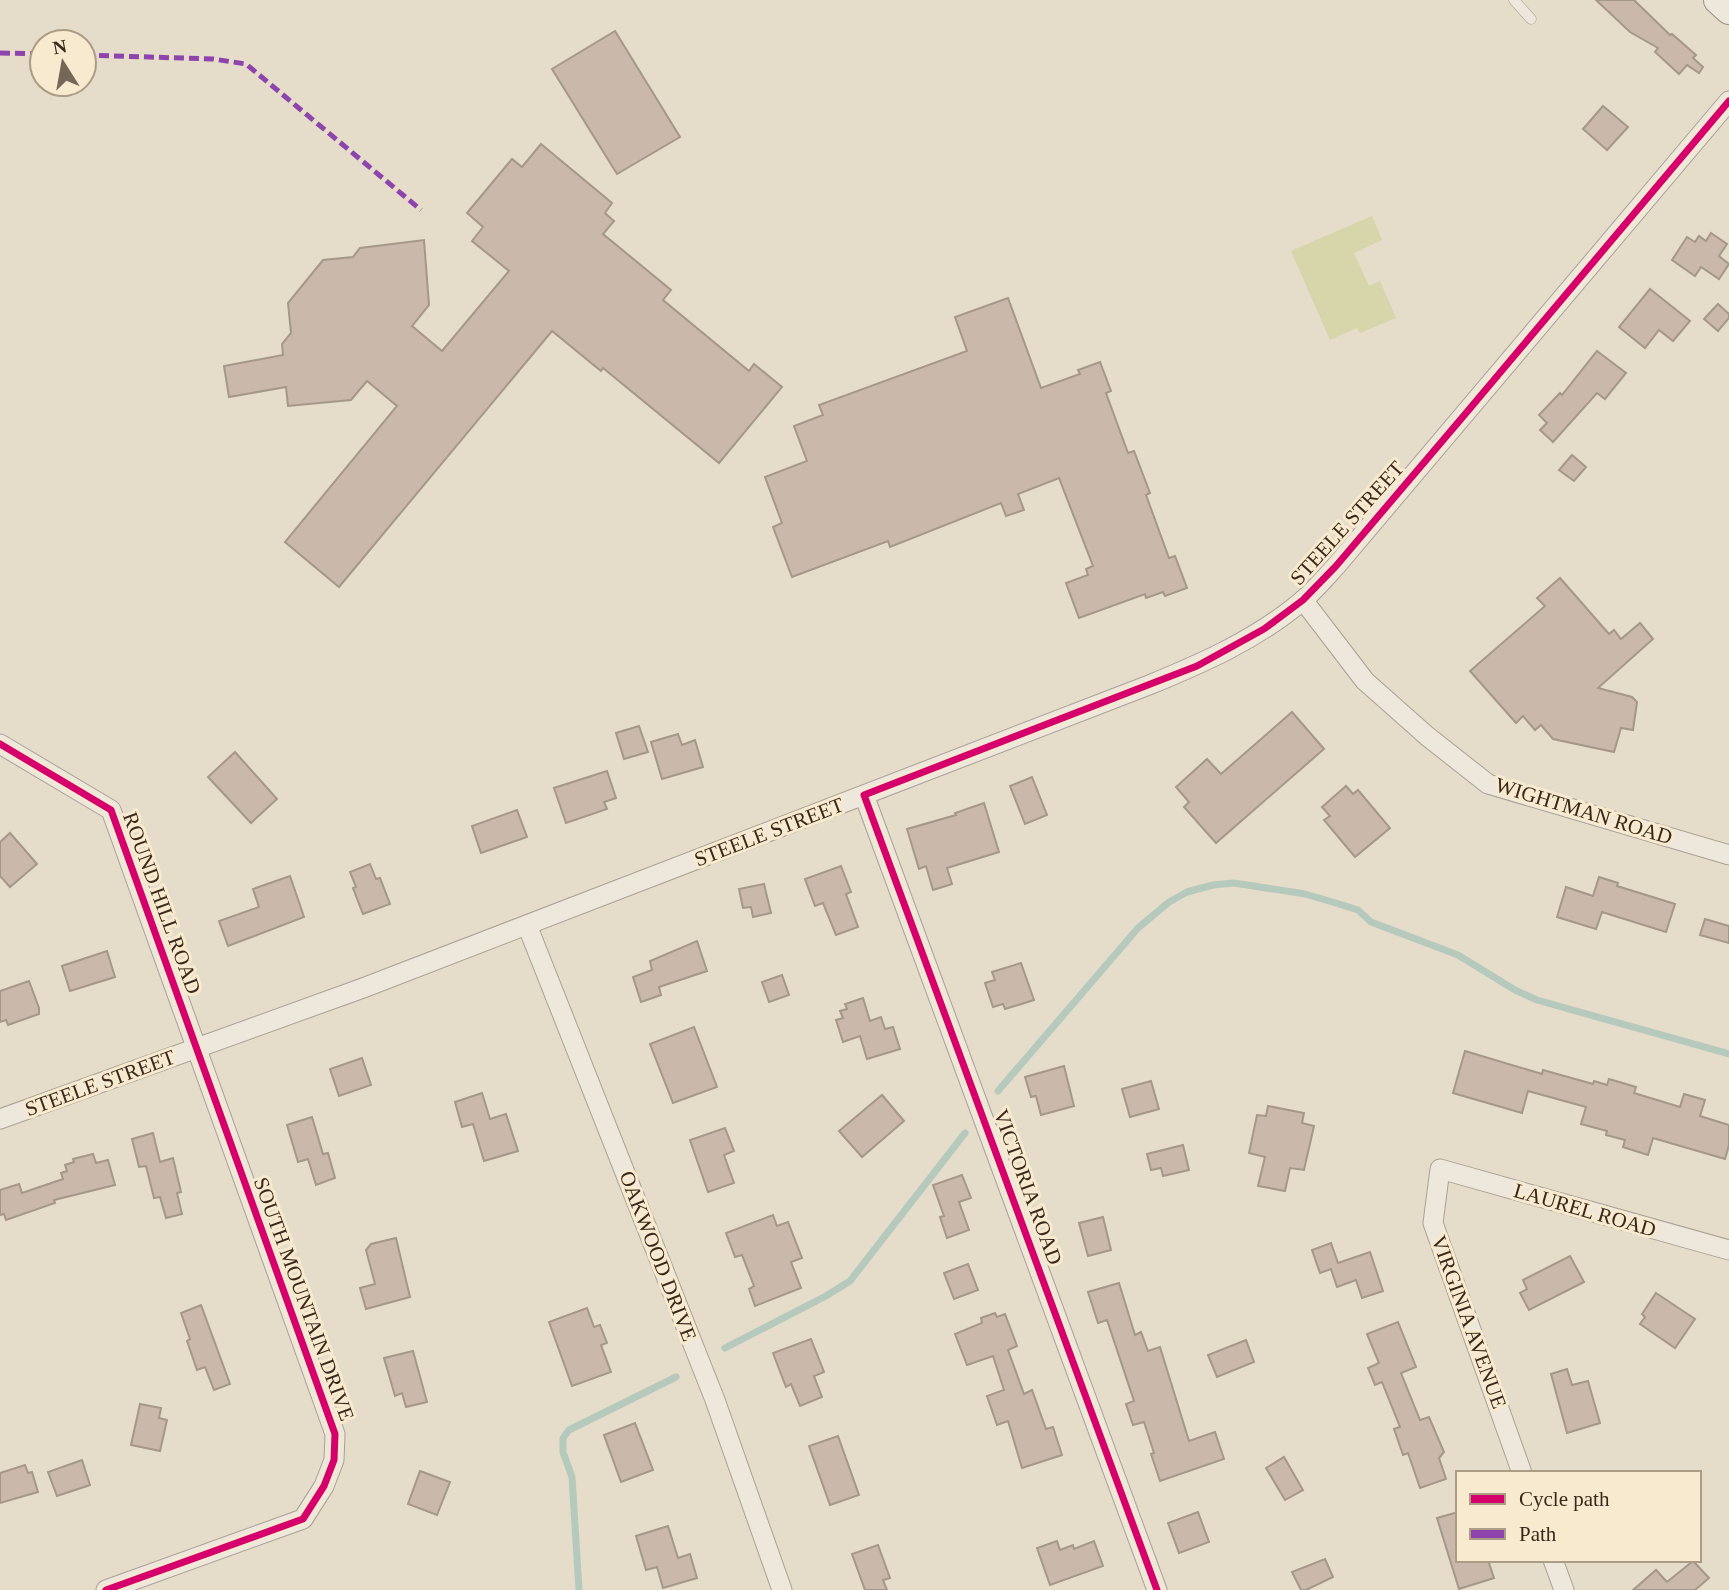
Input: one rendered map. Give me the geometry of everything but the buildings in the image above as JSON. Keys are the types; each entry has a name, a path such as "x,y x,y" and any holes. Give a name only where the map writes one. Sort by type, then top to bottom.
{"main road":[{"path":"1718,0 1729,10"}],"street":[{"name":"STEELE STREET","path":"0,1119 363,988 864,796 1197,666 1264,629 1303,600 1336,566 1729,101"},
{"name":"WIGHTMAN ROAD","path":"1303,600 1365,681 1427,736 1489,784 1729,855"},
{"name":"ROUND HILL ROAD","path":"0,744 111,810 196,1049"},
{"name":"VICTORIA ROAD","path":"864,796 1157,1590"},
{"name":"OAKWOOD DRIVE","path":"527,925 715,1400 782,1590"},
{"name":"SOUTH MOUNTAIN DRIVE","path":"106,1590 303,1519 324,1486 334,1460 335,1434 196,1049"},
{"name":"LAUREL ROAD","path":"1440,1169 1729,1250"},
{"name":"VIRGINIA AVENUE","path":"1440,1169 1433,1223 1521,1471"},
{"path":"1554,1562 1564,1590"}],"lane":[{"path":"1514,0 1531,19"}],"shaded area":[{"path":"1372,216 1382,240 1354,253 1369,286 1380,281 1396,318 1360,333 1357,328 1330,340 1291,251"}],"waterway":[{"path":"998,1091 1138,928 1169,902 1187,892 1234,883 1305,894 1358,910 1371,922 1458,955 1515,990 1537,1000 1729,1054"},
{"path":"725,1348 850,1281 965,1133"},
{"path":"579,1590 572,1477 563,1452 563,1438 569,1430 676,1377"}],"marked path":[{"path":"0,53 28,54"},
{"path":"98,55 213,59 246,64 421,210"}],"cycle path":[{"path":"1157,1590 864,795 1197,666 1264,629 1303,600 1336,566 1729,101"},
{"path":"0,744 111,810 335,1434 334,1460 324,1486 303,1519 106,1590"}]}
